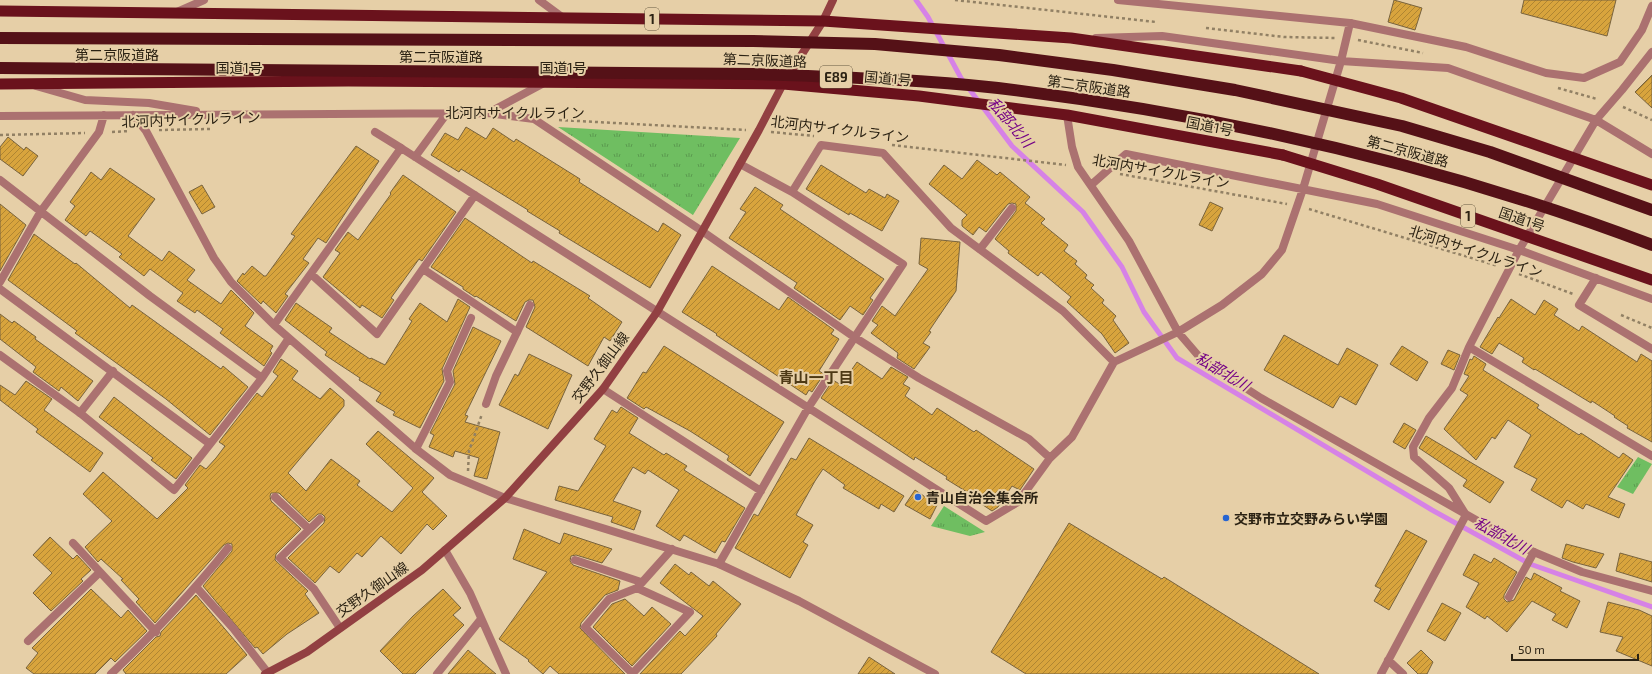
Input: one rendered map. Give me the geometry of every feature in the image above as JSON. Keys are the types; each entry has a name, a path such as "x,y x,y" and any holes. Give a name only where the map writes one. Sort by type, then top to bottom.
{"highway":[{"name":"1","path":"0,11 822,21 1071,38 1301,71 1401,98 1652,185"},
{"name":"第二京阪道路","path":"0,38 753,41 875,44 999,55 1113,70 1235,90 1402,126 1490,152 1652,210"},
{"name":"第二京阪道路","path":"0,68 754,74 876,78 996,88 1108,103 1229,125 1317,144 1392,162 1480,186 1598,225 1652,245"},
{"name":"国道1号","path":"0,84 546,82 783,84 919,96 1067,114 1283,155 1377,184 1652,280"}],"main road":[{"name":"交野久御山線","path":"267,673 307,652 422,570 505,498 603,389 657,312 759,130 783,84 822,21 833,0"}],"street":[{"path":"170,14 204,0"},
{"path":"539,0 562,17"},
{"path":"1118,0 1350,23 1466,46 1546,74 1584,78 1620,62 1642,30 1652,6"},
{"path":"375,132 986,521 1018,502 1050,458 1072,437 1114,362 1178,332 1222,305 1262,274 1282,250 1298,206 1341,61 1350,23"},
{"path":"1071,38 1162,36 1341,61 1448,68 1596,120 1652,154"},
{"path":"1466,515 1448,488 1414,457 1413,447 1430,418 1452,388 1469,347 1508,270 1596,120 1652,52"},
{"path":"488,113 546,82"},
{"path":"24,83 84,100 149,103 216,114"},
{"path":"415,157 448,112"},
{"path":"0,116 448,112 488,113 534,119 702,231 854,337 919,378 1029,439 1050,458"},
{"path":"1067,114 1072,147 1078,167 1129,241 1178,332 1202,360 1261,398 1534,552 1582,572 1652,591"},
{"path":"0,282 41,211 99,132 104,115"},
{"path":"133,115 146,131 214,258 231,282 274,325 416,449 450,475 505,498 719,564 799,601 935,674"},
{"path":"792,192 821,144 883,153 951,228 1063,311 1114,362"},
{"path":"274,325 400,148"},
{"path":"1091,185 1126,154 1377,204 1519,250 1652,299"},
{"path":"719,564 808,408 903,264 792,192 740,164"},
{"path":"0,180 150,296 262,378"},
{"path":"310,274 377,334 475,195"},
{"path":"980,249 1012,208"},
{"path":"423,269 517,332"},
{"path":"1596,278 1579,305 1652,349"},
{"path":"0,289 210,444"},
{"path":"486,404 496,376 530,305"},
{"path":"416,449 450,382 447,371 471,318"},
{"path":"0,355 80,413 174,490 262,378 289,338"},
{"path":"1469,347 1652,456"},
{"path":"80,413 112,371"},
{"path":"603,389 761,491"},
{"path":"275,497 309,529"},
{"path":"1381,674 1466,515"},
{"path":"320,519 280,558 314,589 340,628"},
{"path":"73,543 156,632"},
{"path":"111,674 156,632 197,588 228,548"},
{"path":"575,560 639,585 690,612 633,674 585,627 610,599 639,585 672,549"},
{"path":"445,550 470,593 506,674"},
{"path":"1509,597 1526,569 1534,552"},
{"path":"28,641 100,572"},
{"path":"197,588 233,628 267,673"},
{"path":"436,674 481,619"},
{"path":"1388,660 1403,674"}],"path":[{"name":"北河内サイクルライン","path":"557,120 759,130 822,137"},
{"name":"北河内サイクルライン","path":"0,135 216,129"},
{"name":"北河内サイクルライン","path":"892,145 1078,167"},
{"name":"北河内サイクルライン","path":"1106,172 1298,206 1508,270 1583,298"},
{"path":"1618,313 1652,328"},
{"path":"468,483 469,451 486,404"}],"green space":[{"path":"558,127 740,138 693,215"},
{"path":"1638,457 1652,464 1633,494 1617,487"},
{"path":"944,506 985,532 970,536 931,526"}],"building":[{"path":"1394,0 1422,8 1415,30 1388,22"},
{"path":"1524,0 1616,0 1607,36 1521,13"},
{"path":"1652,75 1652,108 1635,92"},
{"path":"466,127 486,139 493,128 514,142 516,139 580,179 579,182 658,232 663,223 681,235 650,288 559,233 560,231 527,211 528,210 461,169 459,172 431,155 445,133 458,140"},
{"path":"8,137 24,150 26,147 38,156 23,176 0,159 0,147"},
{"path":"356,146 379,161 326,243 318,238 303,259 309,263 285,294 288,296 276,313 263,301 261,304 237,281 243,273 244,275 252,266 266,276 295,236 291,234"},
{"path":"977,160 997,175 1000,172 1030,197 1025,203 1045,219 1041,223 1068,245 1064,251 1077,261 1075,264 1087,275 1085,278 1094,285 1091,288 1104,300 1102,303 1116,316 1113,320 1129,343 1115,353 1102,334 1067,302 1071,297 1041,272 1038,276 1008,253 1009,251 995,239 1016,211 1016,204 1008,204 986,232 979,227 973,235 962,226 962,220 967,215 929,184 944,165 962,179"},
{"path":"821,165 866,193 869,189 885,198 887,194 899,201 882,231 850,213 849,215 806,189"},
{"path":"110,168 155,199 128,236 162,261 169,251 195,270 187,280 221,304 231,290 254,313 245,326 273,346 270,351 272,353 264,366 220,333 223,329 197,310 195,313 177,301 183,293 150,269 144,276 119,257 122,254 90,231 86,236 65,220 75,206 70,202 91,172 101,180"},
{"path":"403,175 456,212 422,261 419,259 391,298 394,300 382,318 362,305 360,308 323,277 340,253 335,250 348,232 358,240"},
{"path":"202,185 215,207 202,214 189,192"},
{"path":"755,187 783,205 780,209 884,279 870,298 873,300 863,315 850,306 840,320 794,288 797,283 729,238 746,212 740,209"},
{"path":"1210,202 1223,208 1212,231 1199,225"},
{"path":"0,204 26,225 0,271"},
{"path":"465,218 532,263 533,261 590,296 588,298 622,322 610,341 604,337 588,366 526,327 535,307 533,300 525,302 516,321 476,296 475,297 463,289 463,287 431,267"},
{"path":"34,234 75,264 76,263 130,308 132,305 221,369 223,366 248,387 210,435 166,399 75,333 77,331 8,280"},
{"path":"921,238 960,242 956,291 929,331 931,332 923,343 930,347 914,369 897,358 898,353 871,333 878,325 872,321 882,306 895,316 928,269 919,264"},
{"path":"712,266 779,310 788,297 834,330 831,334 839,339 819,371 824,374 812,392 809,390 806,395 682,312"},
{"path":"458,299 470,307 442,369 444,381 420,428 393,415 395,412 376,401 381,393 359,380 360,378 325,355 327,352 285,320 296,303 332,328 329,332 370,359 371,358 385,365 412,321 409,319 420,303 447,322"},
{"path":"1511,299 1535,315 1544,300 1558,309 1554,315 1579,331 1582,326 1637,362 1641,354 1652,361 1652,442 1627,428 1628,426 1592,401 1591,403 1535,369 1534,370 1522,362 1524,358 1499,343 1492,354 1480,347"},
{"path":"0,314 12,323 14,321 36,337 35,339 93,381 78,401 61,387 59,391 33,372 36,367 0,339"},
{"path":"473,327 501,341 465,415 468,416 465,422 500,432 487,479 474,476 479,458 455,451 453,457 429,447 434,435 430,433 455,384 453,371"},
{"path":"1284,335 1338,365 1347,348 1378,365 1356,405 1340,396 1333,408 1264,370"},
{"path":"664,346 784,422 750,476 727,460 729,456 690,431 646,407 644,409 627,398 643,372 646,373"},
{"path":"1402,346 1428,362 1417,381 1390,364"},
{"path":"1448,350 1460,355 1454,370 1441,364"},
{"path":"529,354 572,375 548,429 499,405 515,374 518,376"},
{"path":"1474,356 1486,364 1483,370 1539,405 1537,408 1579,435 1581,433 1619,458 1623,453 1633,460 1608,497 1625,504 1619,518 1586,504 1583,509 1567,500 1562,508 1531,490 1537,479 1514,467 1531,435 1508,420 1495,439 1492,437 1476,460 1444,429 1468,395 1460,390 1469,376 1464,374 1470,359 1472,360"},
{"path":"281,359 298,371 292,379 320,399 330,388 344,400 344,406 288,473 306,491 331,459 360,481 357,485 392,512 413,488 366,444 378,431 434,478 422,492 447,516 433,530 427,524 401,554 381,536 362,557 357,553 339,573 330,566 315,583 288,558 324,523 325,517 322,514 318,514 309,522 279,493 271,493 271,501 301,529 276,554 275,560 308,591 305,594 319,613 287,634 263,654 257,647 255,648 203,586 232,551 232,544 228,543 224,545 155,623 136,602 139,599 121,580 123,579 101,559 98,562 85,547 112,521 83,494 103,472 157,519 188,488 185,485 200,465 206,469 216,458 225,446 219,442 257,393 262,397 278,376 273,372"},
{"path":"857,362 882,379 891,367 908,377 903,384 910,388 905,396 932,415 937,408 974,432 976,430 1034,469 1020,490 1012,486 998,507 992,511 974,499 975,497 946,479 947,477 915,457 914,460 821,398 833,380 841,385"},
{"path":"26,381 52,399 44,410 103,453 90,472 36,432 38,429 0,400 0,385 15,395"},
{"path":"114,397 192,458 176,479 151,460 153,458 99,417"},
{"path":"621,407 638,418 629,433 664,455 666,453 687,466 684,470 745,508 725,542 722,541 715,553 684,535 680,541 656,526 679,490 648,470 645,474 633,467 613,501 641,511 634,530 611,522 613,517 555,500 559,486 578,491 606,446 594,439 612,410 617,413"},
{"path":"1404,423 1416,430 1405,449 1393,442"},
{"path":"1426,436 1504,482 1490,503 1463,486 1467,480 1419,448"},
{"path":"809,438 904,496 894,512 881,504 879,509 843,488 845,485 823,469 796,515 813,525 803,542 808,545 790,578 735,548 754,514 758,516 791,458 796,460"},
{"name":"青山自治会集会所","path":"915,490 937,505 930,519 905,505"},
{"path":"1069,523 1162,579 1164,577 1319,674 1026,674 991,652"},
{"path":"524,529 560,544 564,533 612,549 602,563 576,555 571,556 570,561 573,565 620,581 618,590 605,595 581,623 580,628 625,674 559,674 550,666 543,674 528,661 529,660 499,639 547,572 513,559"},
{"path":"1406,530 1427,541 1389,610 1374,601 1381,589 1375,586"},
{"path":"50,537 73,559 77,555 91,570 81,579 83,581 51,611 33,593 52,573 33,555"},
{"path":"1566,544 1604,554 1596,568 1573,562 1562,558"},
{"path":"1620,553 1652,562 1652,582 1616,571"},
{"path":"1474,554 1491,563 1494,558 1517,572 1504,595 1504,599 1507,602 1514,600 1526,577 1531,580 1534,573 1562,588 1560,591 1580,601 1567,628 1552,620 1556,614 1532,601 1507,632 1487,616 1485,619 1466,607 1479,583 1463,575"},
{"path":"675,564 689,575 691,572 709,586 713,581 741,604 716,634 717,636 681,674 640,674 680,631 685,636 703,616 660,583"},
{"path":"91,589 121,618 128,610 147,631 115,662 111,658 95,674 34,674 26,668 38,653 32,648"},
{"path":"443,589 461,608 453,615 464,625 415,674 403,674 380,651 413,616"},
{"path":"196,595 247,655 226,674 126,674 123,670 156,637 160,636 161,632"},
{"path":"625,599 644,616 652,607 671,624 632,666 593,627 612,604"},
{"path":"1608,602 1639,610 1652,616 1652,666 1616,651 1623,637 1600,632"},
{"path":"1442,603 1461,613 1445,641 1427,631"},
{"path":"468,650 496,674 448,674"},
{"path":"1421,650 1433,662 1427,674 1418,674 1407,663"},
{"path":"869,657 895,674 858,674"}],"waterway":[{"name":"私部北川","path":"916,0 928,17 961,78 1012,146 1083,212 1122,267 1144,312 1177,358 1432,510 1530,564 1652,607"}],"place":[{"name":"青山自治会集会所","path":"918,497"},
{"name":"交野市立交野みらい学園","path":"1226,518"}],"district":[{"name":"青山一丁目","path":"816,377"}]}
